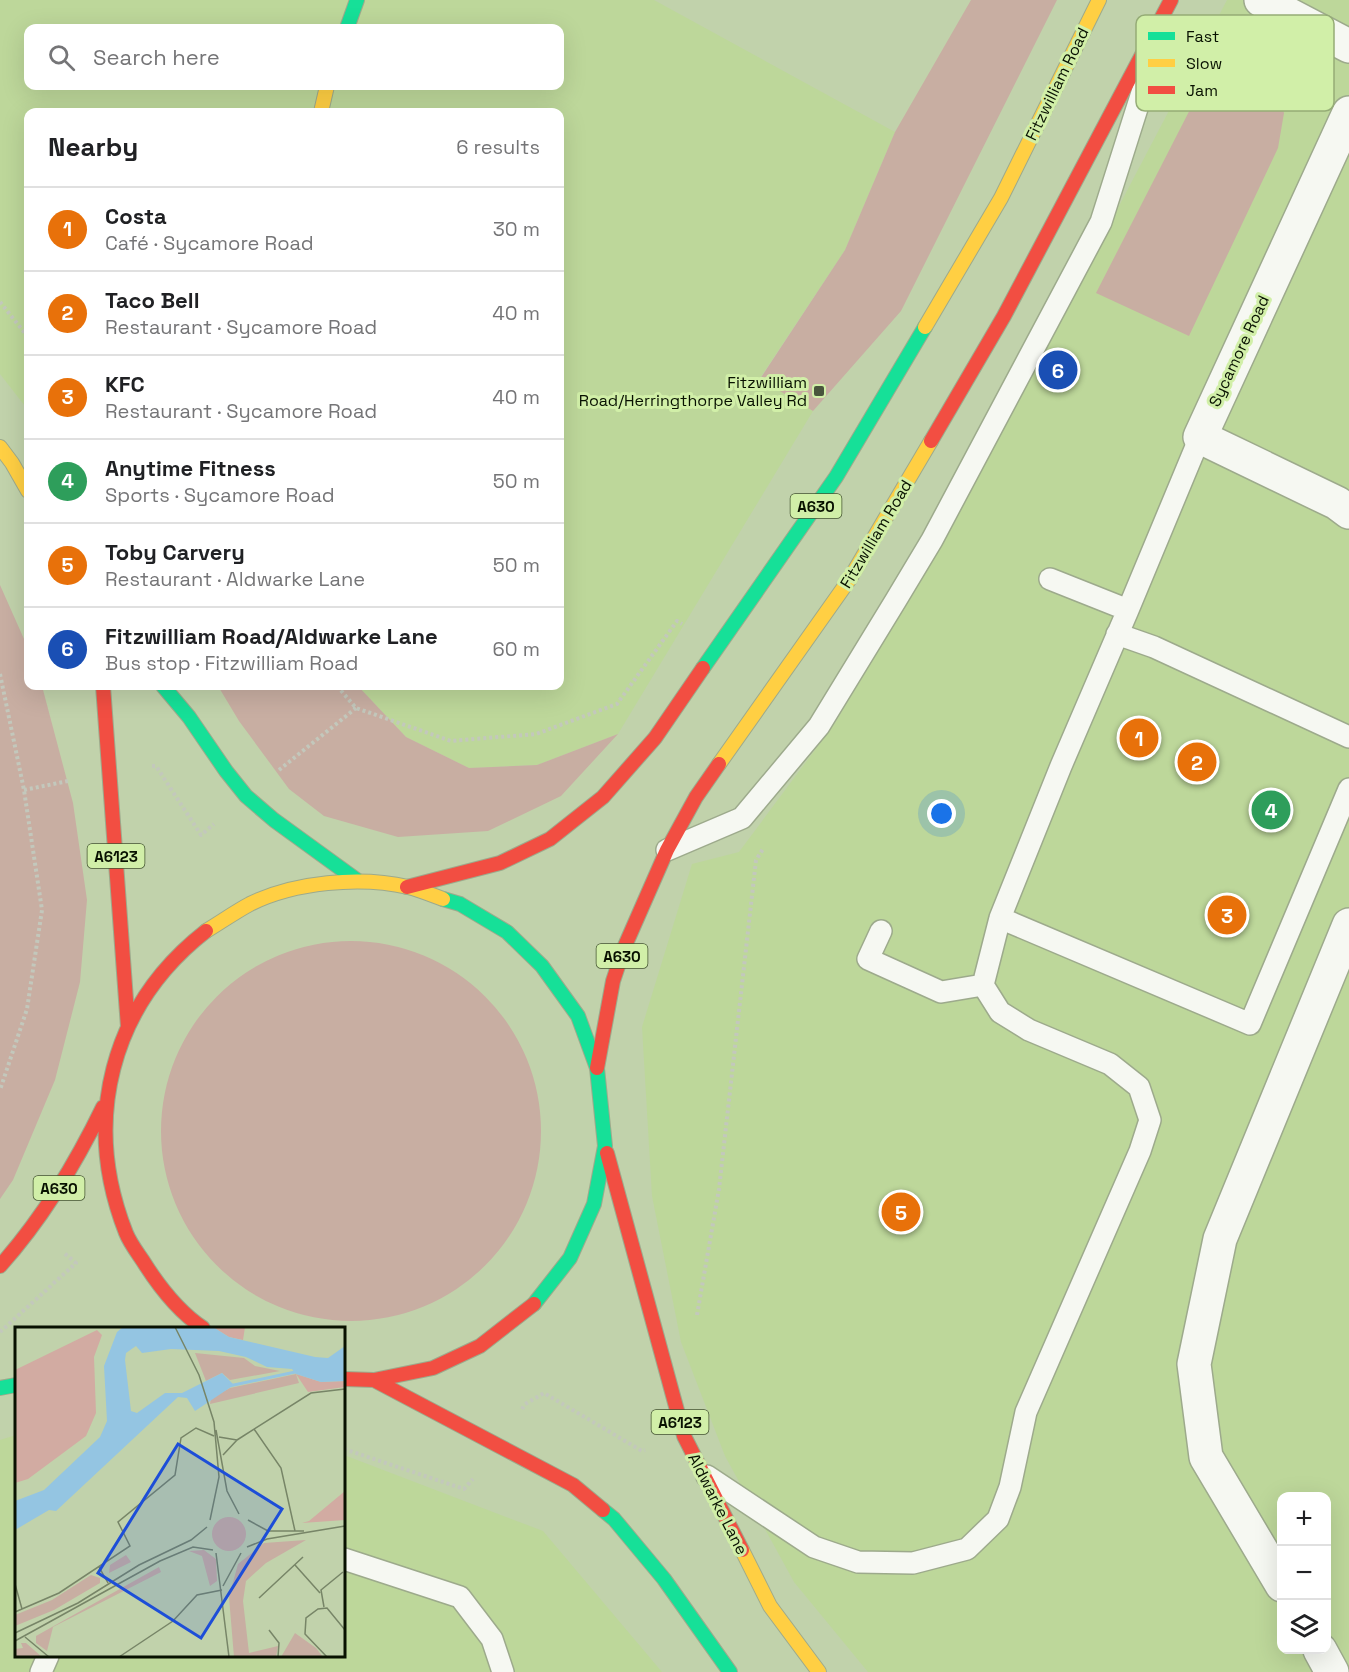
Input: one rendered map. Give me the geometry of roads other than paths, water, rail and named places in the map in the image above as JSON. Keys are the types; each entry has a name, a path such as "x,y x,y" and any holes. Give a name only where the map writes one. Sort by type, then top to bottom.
{"main road":[{"path":"348,24 357,0"},
{"name":"Fitzwilliam Road","path":"407,887 500,863 550,839 603,797 655,738 836,477 1001,198 1099,0"},
{"name":"Fitzwilliam Road","path":"1163,15 1171,0"},
{"name":"Fitzwilliam Road","path":"597,1068 613,981 629,937 667,850 696,797 849,580 1004,316 1136,66"},
{"path":"322,108 326,90"},
{"path":"0,447 24,483"},
{"name":"A6123","path":"103,690 128,1027"},
{"path":"166,690 189,717 246,796 274,820 358,881"},
{"path":"200,1327 156,1282 127,1235 110,1182 105,1127 106,1102 114,1065 128,1027 148,992 174,959 205,932 250,904 277,894 317,884 358,881 407,887 460,904 507,932 542,966 578,1016 597,1068 602,1106 605,1146 594,1204 570,1258 533,1305 480,1346 433,1368 374,1380 345,1379"},
{"name":"A630","path":"0,1266 33,1227 58,1190 90,1136 106,1102"},
{"name":"Aldwarke Lane","path":"605,1146 684,1436 770,1606 819,1672"},
{"path":"374,1380 573,1485 614,1519 664,1579 730,1672"},
{"path":"0,1388 15,1384"}],"street":[{"path":"1261,0 1290,15"},
{"path":"1334,38 1349,46"},
{"name":"Sycamore Road","path":"1200,437 1349,113"},
{"path":"1200,437 1337,503 1349,512"},
{"path":"1277,1578 1206,1457 1194,1364 1220,1239 1349,925"},
{"path":"1322,1654 1332,1672"}],"lane":[{"path":"1166,15 1171,0"},
{"path":"667,850 742,818 819,726 933,540 1101,222 1136,111"},
{"path":"702,1473 814,1547 858,1562 913,1563 967,1549 998,1519 1010,1487 1026,1412 1140,1151 1150,1120 1139,1087 1110,1064 1029,1030 1000,1012 983,985 1000,918 1060,766 1200,437"},
{"path":"1050,579 1128,610"},
{"path":"1117,634 1154,648 1349,737"},
{"path":"1000,918 1250,1024 1349,789"},
{"path":"881,931 868,959 941,992 983,985"},
{"path":"345,1558 460,1597 492,1639 503,1672"},
{"path":"41,1672 48,1657"}],"place":[{"name":"Fitzwilliam Road/Aldwarke Lane","path":"1058,370"},
{"name":"Fitzwilliam Road/Herringthorpe Valley Rd","path":"819,391"},
{"name":"Costa","path":"1139,738"},
{"name":"Taco Bell","path":"1197,762"},
{"name":"Anytime Fitness","path":"1271,810"},
{"name":"KFC","path":"1227,915"},
{"name":"Toby Carvery","path":"901,1212"}]}
